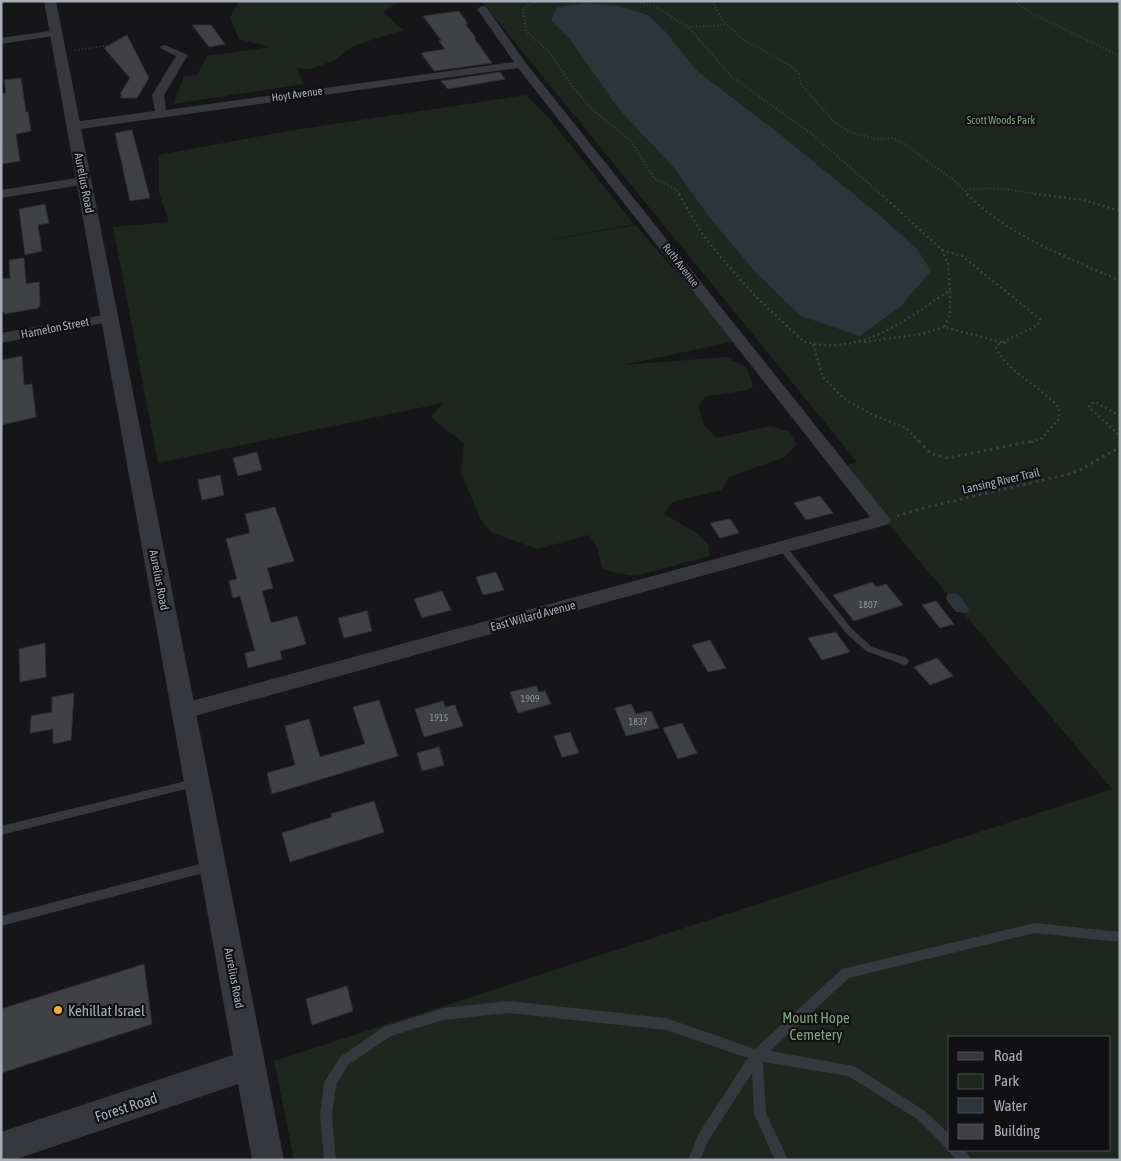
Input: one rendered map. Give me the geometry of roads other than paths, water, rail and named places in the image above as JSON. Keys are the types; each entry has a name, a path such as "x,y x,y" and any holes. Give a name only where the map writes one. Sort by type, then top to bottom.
{"street":[{"name":"Aurelius Road","path":"50,1 268,1160"},
{"name":"Ruth Avenue","path":"482,9 521,64 882,520"},
{"path":"1,41 56,33"},
{"path":"161,113 158,95 182,55 165,48"},
{"name":"Hoyt Avenue","path":"73,126 521,64"},
{"path":"1,194 84,181"},
{"name":"Hamelon Street","path":"1,338 109,318"},
{"name":"East Willard Avenue","path":"184,711 882,520"},
{"name":"Forest Road","path":"1,1148 250,1065"}],"lane":[{"path":"782,547 849,631 869,649 904,661"},
{"path":"1,831 197,782"},
{"path":"1,921 212,865"},
{"path":"694,1160 703,1137 757,1055 846,973 1034,928 1120,937"},
{"path":"330,1160 326,1115 330,1083 344,1061 388,1030 443,1014 509,1007 666,1024 757,1055 850,1070 921,1115 948,1142"},
{"path":"757,1055 760,1114 782,1160"},
{"path":"956,1151 965,1160"}],"water":[{"path":"588,3 618,6 648,15 665,31 696,70 777,132 878,214 917,249 931,271 900,307 860,336 801,316 757,274 709,217 676,170 618,108 569,38 551,20 558,7"},
{"path":"949,593 958,594 968,607 967,613 956,612 946,599"}],"place":[{"name":"Kehillat Israel","path":"58,1010"}],"park label":[{"name":"Scott Woods Park","path":"1001,120"},
{"name":"Mount Hope Cemetery","path":"816,1026"}]}
